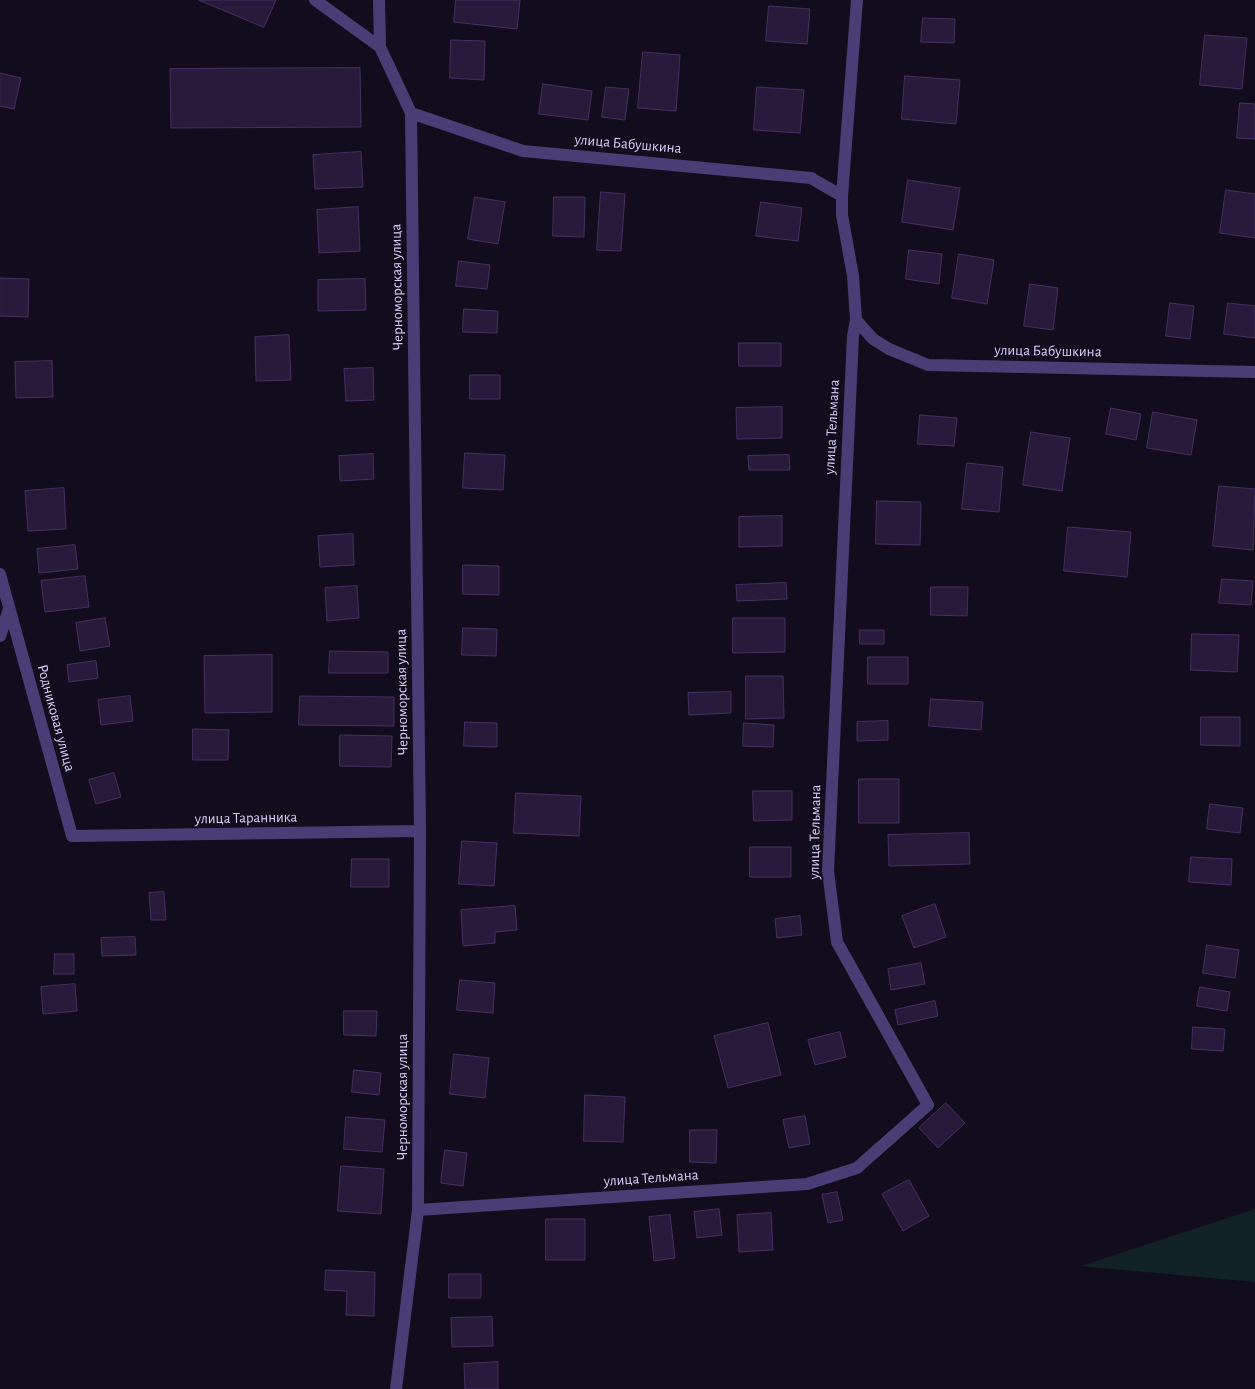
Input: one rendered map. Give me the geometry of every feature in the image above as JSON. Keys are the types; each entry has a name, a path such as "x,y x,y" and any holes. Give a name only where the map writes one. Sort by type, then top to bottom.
{"street":[{"path":"315,0 380,47"},
{"name":"Черноморская улица","path":"379,0 380,47 411,113 420,832 418,1210 396,1389"},
{"name":"улица Тельмана","path":"418,1210 807,1184 857,1168 928,1105 837,942 828,871 853,336 856,320 853,276 842,215 842,196 857,0"},
{"name":"улица Бабушкина","path":"411,113 523,151 811,178 842,196"},
{"name":"улица Бабушкина","path":"856,320 873,338 889,349 928,365 1255,372"},
{"name":"Родниковая улица","path":"0,574 72,836"},
{"path":"0,636 10,609"},
{"name":"улица Таранника","path":"72,836 420,832"}],"shaded area":[{"path":"1255,1209 1255,1282 1081,1266"}],"building":[{"path":"199,0 276,0 264,27"},
{"path":"456,0 520,0 517,29 454,22"},
{"path":"769,6 810,9 807,44 766,41"},
{"path":"923,18 955,19 954,43 921,42"},
{"path":"1205,35 1247,38 1242,89 1200,85"},
{"path":"451,40 485,41 484,80 450,78"},
{"path":"643,52 680,55 676,111 638,108"},
{"path":"360,68 361,127 171,128 170,69"},
{"path":"0,73 21,78 14,109 0,106"},
{"path":"905,76 960,80 956,124 902,119"},
{"path":"543,84 592,91 588,120 539,114"},
{"path":"606,87 629,89 625,120 602,117"},
{"path":"757,87 804,90 800,133 754,130"},
{"path":"1240,103 1255,104 1255,139 1237,138"},
{"path":"361,152 363,187 315,189 313,155"},
{"path":"908,180 960,188 953,230 902,222"},
{"path":"1226,190 1255,194 1255,238 1220,233"},
{"path":"601,192 625,194 621,251 597,250"},
{"path":"475,197 505,202 498,244 468,239"},
{"path":"554,197 585,197 584,237 553,236"},
{"path":"761,202 802,208 798,241 756,236"},
{"path":"358,207 360,251 319,253 317,210"},
{"path":"909,250 942,254 939,284 906,279"},
{"path":"959,254 994,260 987,304 952,298"},
{"path":"459,261 490,265 487,289 456,286"},
{"path":"0,278 29,279 28,317 0,316"},
{"path":"365,279 366,310 318,311 318,280"},
{"path":"1030,284 1058,288 1053,330 1024,326"},
{"path":"1170,303 1194,306 1190,339 1166,336"},
{"path":"1228,303 1255,306 1255,338 1224,334"},
{"path":"464,309 498,311 497,333 463,332"},
{"path":"289,335 291,380 256,381 255,337"},
{"path":"739,343 781,343 781,366 739,366"},
{"path":"52,361 53,397 16,398 15,362"},
{"path":"373,368 374,400 346,401 344,369"},
{"path":"470,375 500,375 500,399 470,399"},
{"path":"782,407 782,438 737,439 736,408"},
{"path":"1111,408 1141,414 1136,440 1106,434"},
{"path":"1153,412 1197,420 1191,455 1147,448"},
{"path":"920,415 957,418 954,446 918,444"},
{"path":"1031,432 1070,438 1062,491 1023,485"},
{"path":"465,453 505,455 503,490 463,488"},
{"path":"373,454 374,479 340,481 339,456"},
{"path":"789,455 790,470 749,470 748,456"},
{"path":"967,463 1003,467 999,512 962,509"},
{"path":"1219,486 1255,489 1253,550 1213,546"},
{"path":"64,488 66,529 28,531 25,491"},
{"path":"877,501 921,502 920,545 876,544"},
{"path":"782,516 782,546 739,547 739,517"},
{"path":"1068,527 1131,532 1127,577 1064,571"},
{"path":"353,534 354,565 320,567 318,536"},
{"path":"75,545 78,569 39,573 37,549"},
{"path":"463,565 499,566 499,595 463,594"},
{"path":"85,576 89,607 45,612 41,581"},
{"path":"1222,579 1253,581 1251,605 1219,603"},
{"path":"786,583 787,599 737,601 736,585"},
{"path":"357,586 359,618 327,621 325,588"},
{"path":"931,587 968,587 967,616 931,615"},
{"path":"105,618 110,646 80,651 76,623"},
{"path":"733,618 785,618 785,652 733,653"},
{"path":"463,628 497,629 496,656 462,655"},
{"path":"860,630 884,630 884,644 860,644"},
{"path":"1192,634 1239,635 1237,672 1191,670"},
{"path":"330,651 388,652 388,673 329,673"},
{"path":"272,655 272,712 205,713 204,656"},
{"path":"868,657 908,657 908,684 868,684"},
{"path":"96,661 98,678 69,682 67,665"},
{"path":"746,676 783,676 784,718 746,719"},
{"path":"731,692 731,713 689,715 688,693"},
{"path":"130,696 133,721 101,725 98,700"},
{"path":"300,696 394,697 394,726 299,725"},
{"path":"931,699 983,702 981,730 929,726"},
{"path":"1201,717 1240,717 1240,746 1201,745"},
{"path":"888,721 888,740 857,741 857,722"},
{"path":"465,722 497,723 497,747 464,746"},
{"path":"744,723 774,725 773,747 743,746"},
{"path":"193,729 229,730 228,760 193,760"},
{"path":"340,735 392,736 391,767 340,766"},
{"path":"114,773 121,797 96,804 89,780"},
{"path":"859,779 899,779 899,823 859,823"},
{"path":"753,791 792,791 792,820 754,821"},
{"path":"516,793 581,796 579,836 514,833"},
{"path":"1210,804 1243,808 1240,833 1207,829"},
{"path":"969,833 970,864 889,866 888,835"},
{"path":"462,841 497,843 494,886 459,884"},
{"path":"750,847 791,847 791,877 750,877"},
{"path":"1191,857 1232,859 1231,885 1189,882"},
{"path":"352,859 389,859 389,887 351,887"},
{"path":"164,892 166,920 151,920 149,893"},
{"path":"935,904 946,937 914,948 902,916"},
{"path":"515,906 517,930 495,932 495,943 463,946 461,910"},
{"path":"800,916 802,935 777,938 775,919"},
{"path":"135,937 136,955 102,956 101,938"},
{"path":"1207,945 1239,950 1235,978 1203,973"},
{"path":"55,954 74,954 74,974 54,974"},
{"path":"921,963 925,984 891,990 888,969"},
{"path":"460,980 495,983 493,1013 457,1010"},
{"path":"75,984 77,1011 43,1014 41,987"},
{"path":"1200,987 1230,992 1227,1011 1197,1006"},
{"path":"935,1001 938,1016 898,1025 895,1010"},
{"path":"344,1011 377,1011 376,1036 344,1035"},
{"path":"768,1023 781,1075 728,1088 714,1036"},
{"path":"1193,1027 1225,1029 1223,1051 1192,1049"},
{"path":"840,1032 846,1057 815,1065 808,1040"},
{"path":"454,1054 489,1058 485,1098 450,1094"},
{"path":"354,1070 381,1073 379,1095 352,1092"},
{"path":"585,1095 625,1097 623,1142 584,1141"},
{"path":"946,1103 965,1123 938,1148 919,1128"},
{"path":"805,1116 810,1144 789,1148 783,1120"},
{"path":"346,1117 385,1120 382,1152 344,1149"},
{"path":"690,1130 717,1130 716,1163 690,1162"},
{"path":"445,1150 467,1153 463,1186 441,1183"},
{"path":"341,1166 384,1169 381,1214 338,1211"},
{"path":"909,1180 929,1216 903,1231 882,1194"},
{"path":"837,1192 843,1220 828,1223 822,1195"},
{"path":"719,1209 722,1235 697,1238 694,1212"},
{"path":"771,1213 773,1250 739,1252 737,1215"},
{"path":"670,1215 675,1258 654,1261 649,1217"},
{"path":"546,1219 585,1219 585,1260 546,1260"},
{"path":"326,1270 375,1272 374,1316 346,1315 347,1291 325,1290"},
{"path":"449,1274 481,1274 481,1298 449,1298"},
{"path":"492,1317 493,1346 452,1347 451,1318"},
{"path":"498,1362 498,1389 465,1389 464,1364"}]}
